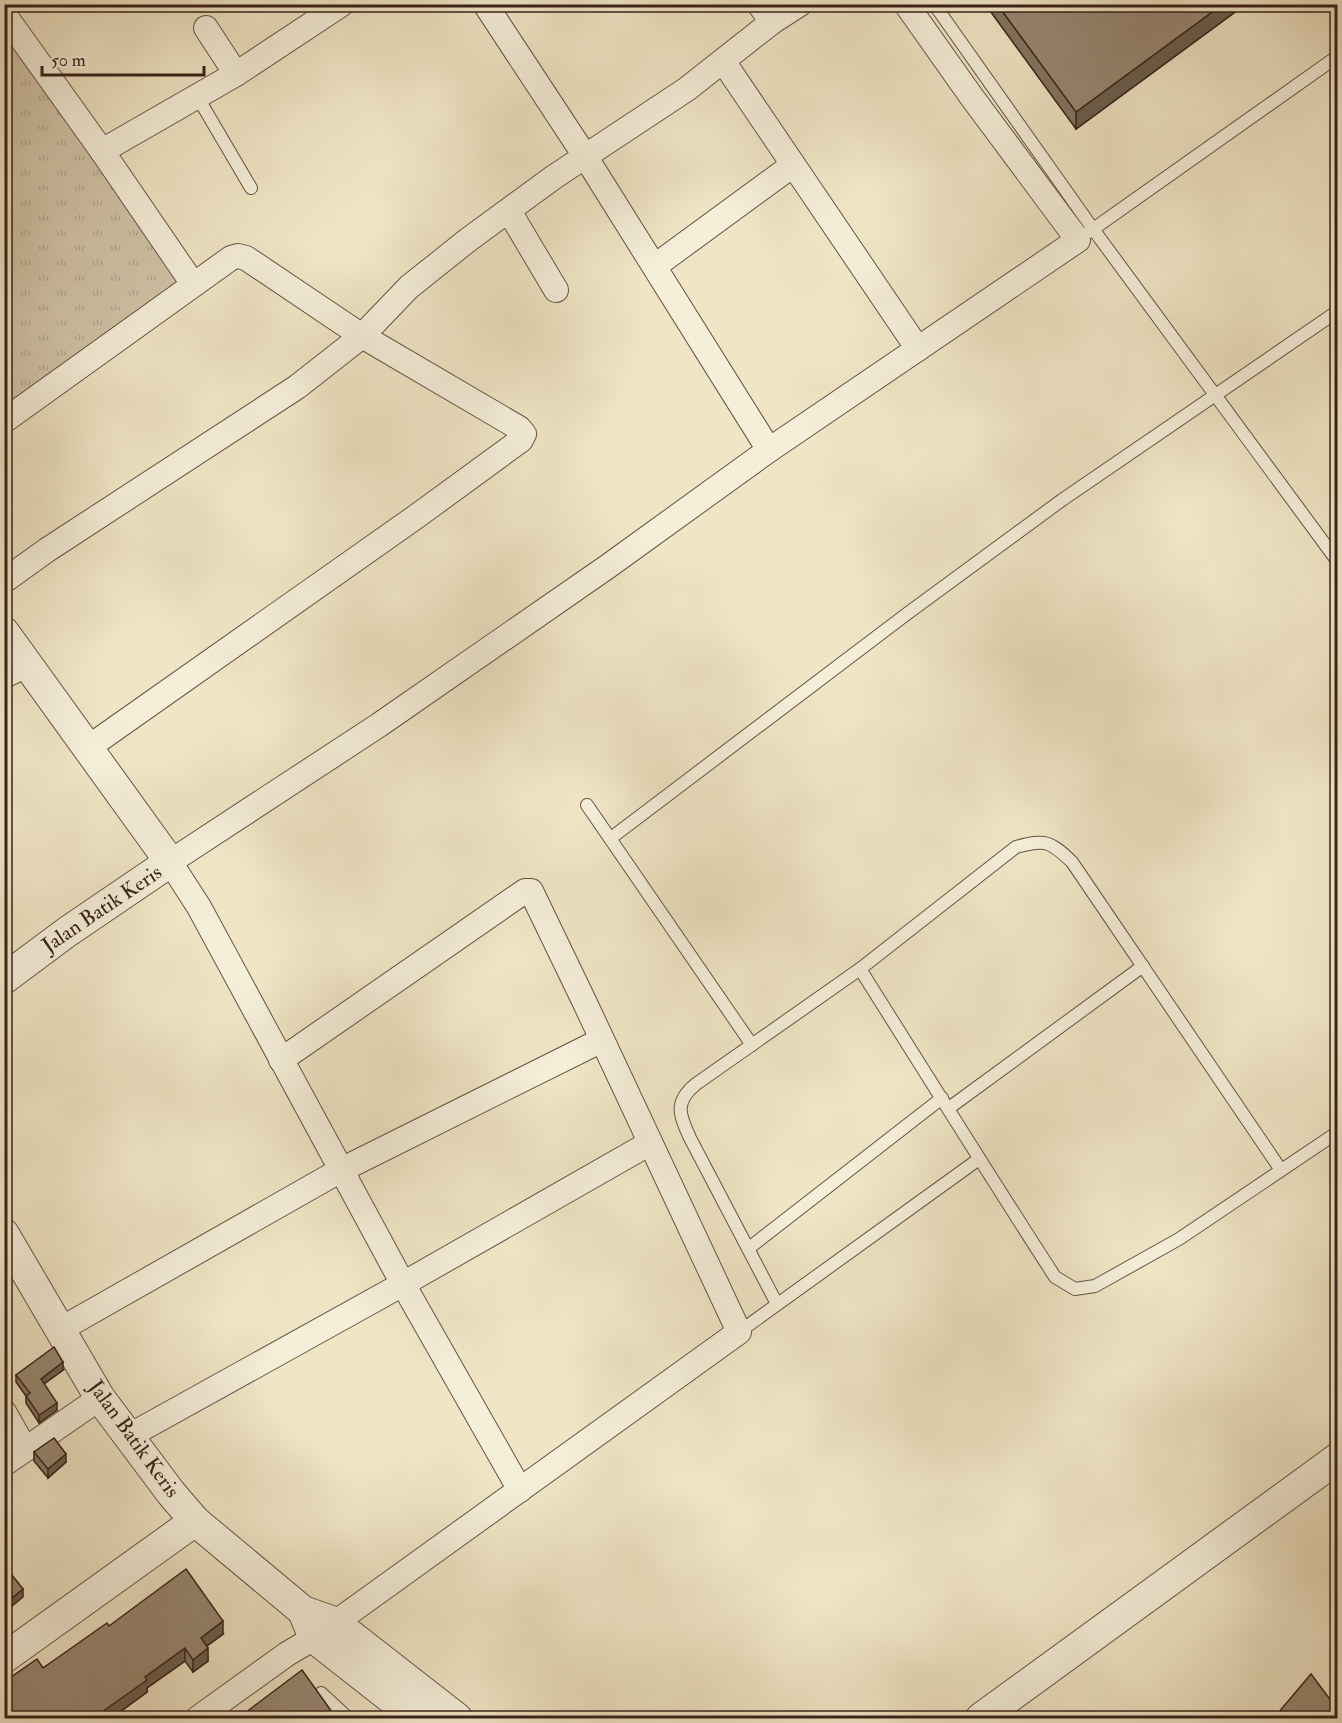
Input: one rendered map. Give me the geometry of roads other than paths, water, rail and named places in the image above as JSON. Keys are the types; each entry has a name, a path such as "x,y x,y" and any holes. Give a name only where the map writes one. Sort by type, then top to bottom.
{"street":[{"path":"102,151 236,74 342,4"},
{"path":"485,4 585,156 769,450"},
{"path":"4,581 297,387 362,336 409,287 468,240 723,61 766,13 800,4"},
{"path":"170,862 379,725 607,567 769,450 1086,235 980,90 906,4"},
{"path":"4,14 193,284"},
{"path":"206,28 236,74"},
{"path":"723,61 918,349"},
{"path":"655,266 793,165"},
{"path":"509,211 556,290"},
{"path":"4,421 193,284 231,258 238,256 246,258 362,336 522,431 523,438 417,516 89,747"},
{"path":"4,632 16,671 89,747 170,862 199,908 403,1284 520,1490"},
{"name":"Jalan Batik Keris","path":"4,979 67,932 170,862"},
{"path":"198,1719 287,1654 317,1624 520,1490 739,1332 533,893 528,890 280,1060"},
{"path":"61,1329 341,1170 602,1040"},
{"path":"129,1436 651,1143"},
{"name":"Jalan Batik Keris","path":"4,1234 100,1398 171,1492 195,1521 317,1624"},
{"path":"4,1464 100,1398"},
{"path":"4,1412 25,1449"},
{"path":"981,1719 1338,1458"},
{"path":"4,1658 195,1521"},
{"path":"317,1624 451,1717"},
{"path":"317,1624 416,1719"}],"lane":[{"path":"933,4 980,90"},
{"path":"1338,56 1086,235 1215,396 1338,562"},
{"path":"197,96 250,188"},
{"path":"611,838 927,599 1062,501 1338,311"},
{"path":"587,805 752,1045"},
{"path":"777,1304 690,1138 680,1113 680,1101 696,1084 860,969 1016,847 1036,841 1054,845 1072,861 1281,1170"},
{"path":"749,1248 946,1103 1143,966"},
{"path":"860,969 1055,1277 1075,1288 1095,1286 1179,1239 1338,1132"},
{"path":"739,1332 979,1159"},
{"path":"321,1693 348,1719"}]}
